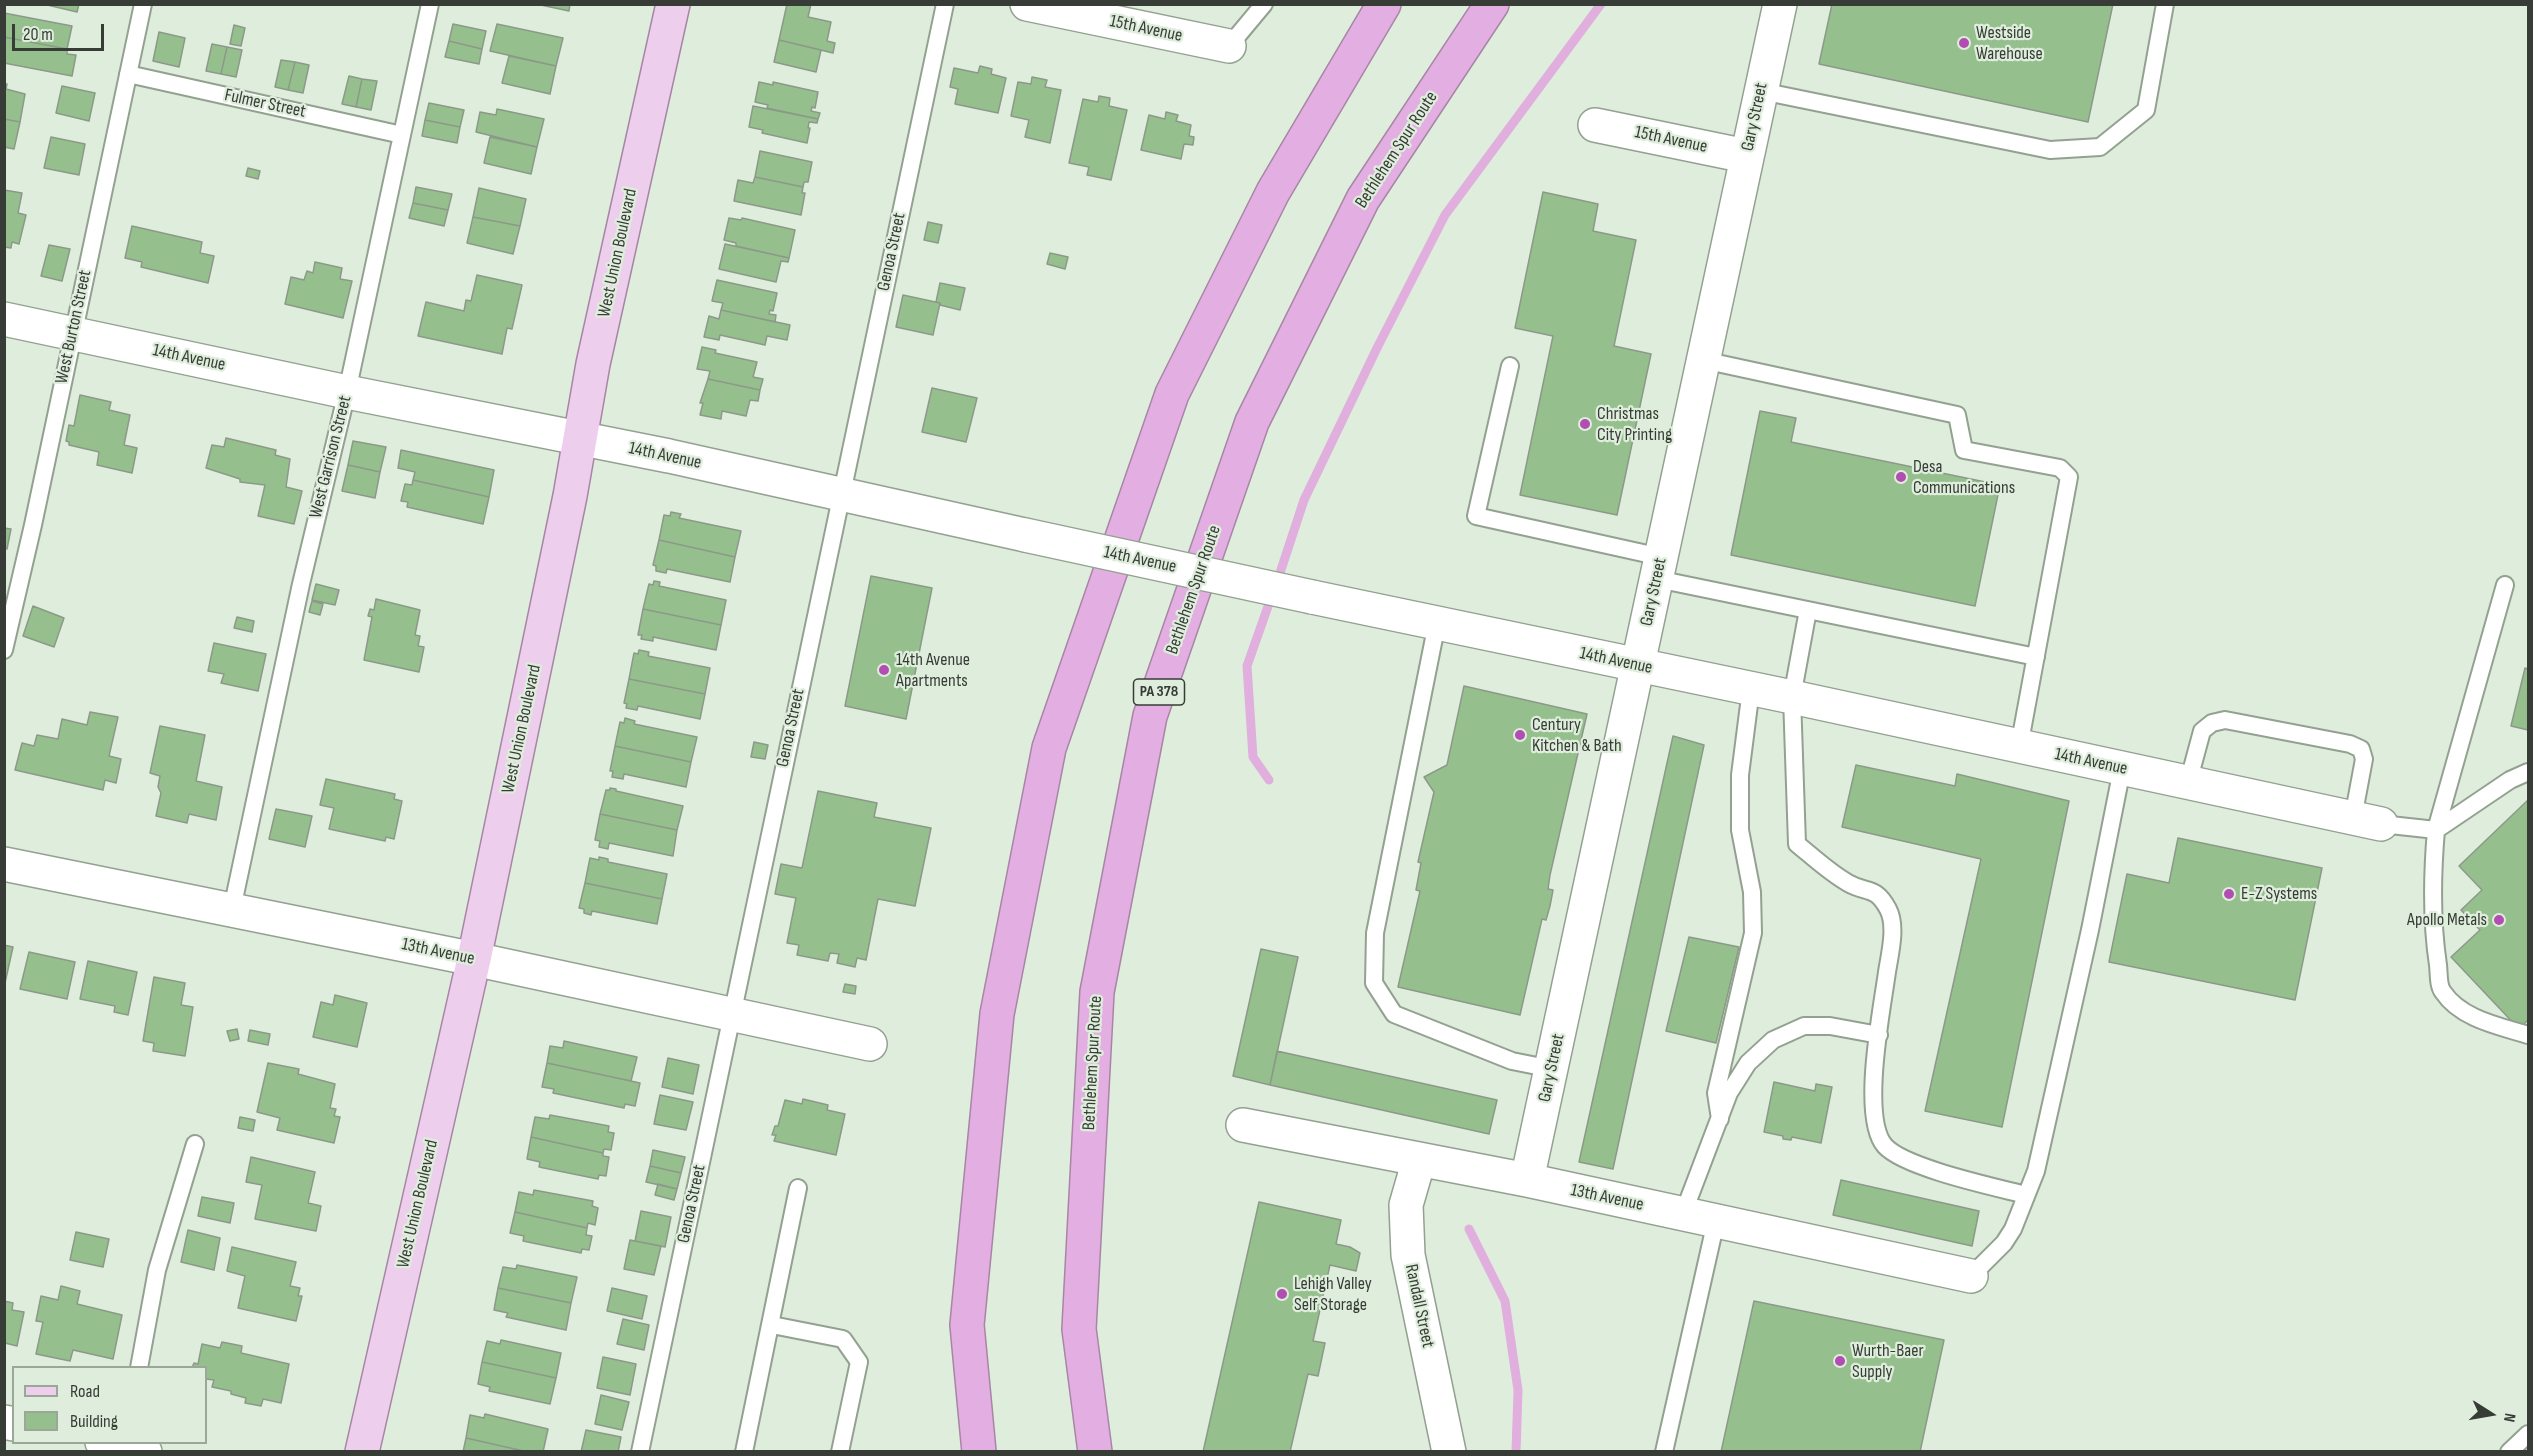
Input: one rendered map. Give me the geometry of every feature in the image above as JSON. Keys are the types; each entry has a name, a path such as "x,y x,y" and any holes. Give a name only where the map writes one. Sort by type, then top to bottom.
{"highway":[{"path":"979,1452 968,1325 996,1025 1049,748 1172,394 1273,192 1384,4"},
{"name":"Bethlehem Spur Route","path":"1095,1452 1078,1329 1097,992 1150,716 1252,422 1363,199 1492,4"}],"main road":[{"name":"West Union Boulevard","path":"362,1452 474,959 581,438 593,364 673,4"}],"street":[{"name":"15th Avenue","path":"1027,4 1229,46"},
{"name":"Gary Street","path":"1527,1180 1780,4"},
{"name":"15th Avenue","path":"1595,125 1746,156"},
{"name":"14th Avenue","path":"4,319 347,392 581,438 1311,597 1792,697 2367,821"},
{"name":"13th Avenue","path":"4,864 474,959 870,1044"},
{"name":"13th Avenue","path":"1243,1125 1527,1180 1971,1276"},
{"name":"Randall Street","path":"1419,1160 1406,1205 1408,1255 1449,1452"}],"lane":[{"name":"West Burton Street","path":"4,650 33,525 143,4"},
{"name":"West Garrison Street","path":"232,909 301,584 347,392 430,4"},
{"name":"Genoa Street","path":"640,1452 945,4"},
{"path":"1229,46 1264,4"},
{"path":"1761,91 2050,150 2100,147 2146,110 2165,4"},
{"name":"Fulmer Street","path":"128,74 402,135"},
{"path":"1703,360 1957,415 1964,450 2060,468 2069,477 2019,747"},
{"path":"1510,366 1476,516 1808,610 2036,657"},
{"path":"2505,585 2436,831 2432,880 2432,928 2441,991 2460,1009 2479,1019 2529,1035"},
{"path":"1808,610 1792,697 1797,844 1848,883 1877,893 1889,911 1892,936 1874,1073 1874,1110 1877,1131 1886,1147 1908,1160 1936,1171 2026,1196"},
{"path":"1437,623 1374,933 1374,983 1394,1014 1512,1060 1552,1070"},
{"path":"1720,1119 1716,1093 1753,933 1752,892 1740,830 1740,775 1751,689"},
{"path":"2188,783 2202,731 2212,723 2225,720 2350,744 2361,749 2364,759 2367,821 2436,831 2510,780 2529,772"},
{"path":"1971,1276 2004,1243 2026,1196 2038,1160 2090,930 2122,769"},
{"path":"1683,1214 1729,1093 1748,1063 1773,1040 1804,1026 1830,1026 1879,1035"},
{"path":"139,1366 157,1270 195,1144"},
{"path":"744,1452 798,1188"},
{"path":"1664,1452 1716,1221"},
{"path":"771,1325 843,1339 859,1362 840,1452"},
{"path":"2510,1452 2529,1434"}],"building":[{"path":"43,4 79,4 77,12"},
{"path":"536,4 570,4 569,11"},
{"path":"787,4 811,4 808,17 831,22 827,41 835,43 833,53 779,40"},
{"name":"Westside Warehouse","path":"1832,4 2113,4 2088,122 1819,64"},
{"path":"4,13 72,26 67,49 4,37"},
{"path":"453,24 486,31 482,49 449,41"},
{"path":"497,24 563,38 556,66 490,51"},
{"path":"234,25 245,28 241,46 230,44"},
{"path":"159,32 185,38 179,67 153,61"},
{"path":"4,37 67,49 67,54 76,55 72,76 4,63"},
{"path":"779,40 821,50 816,72 774,62"},
{"path":"449,41 482,49 479,64 445,57"},
{"path":"212,44 227,47 221,74 206,71"},
{"path":"227,47 242,50 236,77 221,74"},
{"path":"509,56 556,66 550,94 502,83"},
{"path":"281,60 295,62 288,90 275,87"},
{"path":"295,62 309,65 303,93 288,90"},
{"path":"980,66 992,69 991,74 1006,78 998,113 955,104 958,89 950,87 954,68 978,73"},
{"path":"349,76 362,79 356,107 342,104"},
{"path":"1032,77 1047,80 1045,87 1061,90 1050,143 1025,137 1029,120 1011,116 1018,82 1031,84"},
{"path":"362,79 377,81 371,110 356,107"},
{"path":"759,82 773,85 773,82 818,92 815,108 812,107 811,111 820,113 818,119 767,108 768,105 755,102"},
{"path":"4,84 7,84 6,89 25,94 20,122 4,119"},
{"path":"62,86 95,93 89,121 56,113"},
{"path":"1099,96 1110,98 1109,106 1127,110 1111,180 1087,175 1089,167 1069,163 1083,99 1098,102"},
{"path":"429,103 464,110 460,127 425,120"},
{"path":"753,106 818,119 817,123 809,122 807,143 762,133 763,130 749,127"},
{"path":"497,109 544,119 537,147 476,132 480,112 496,115"},
{"path":"1166,112 1178,115 1176,121 1191,125 1189,136 1194,137 1193,145 1184,144 1181,159 1141,150 1149,115 1165,119"},
{"path":"4,119 20,122 14,149 4,147"},
{"path":"425,120 460,127 457,143 422,136"},
{"path":"51,137 85,144 79,175 44,168"},
{"path":"490,137 537,147 531,174 484,163"},
{"path":"760,151 812,162 808,182 804,182 803,187 755,177"},
{"path":"248,168 260,171 258,179 246,176"},
{"path":"755,177 803,187 802,193 805,193 801,215 734,201 738,180 753,183"},
{"path":"416,187 452,194 448,210 413,203"},
{"path":"479,188 526,199 520,226 473,217"},
{"path":"4,190 22,193 18,213 26,215 19,244 12,242 11,248 4,247"},
{"path":"1543,192 1598,204 1593,231 1636,240 1614,346 1651,354 1617,515 1520,495 1553,336 1515,328"},
{"path":"413,203 448,210 444,226 409,218"},
{"path":"473,217 520,226 513,254 467,243"},
{"path":"729,218 741,220 742,218 795,230 789,258 736,246 736,243 724,240"},
{"path":"928,222 942,225 938,243 924,240"},
{"path":"132,226 202,242 200,253 214,256 208,283 141,267 142,262 125,258"},
{"path":"725,244 789,258 788,262 781,261 776,282 719,269"},
{"path":"49,245 70,249 62,281 41,276"},
{"path":"1050,253 1068,257 1065,269 1047,264"},
{"path":"315,262 342,268 340,279 352,281 343,318 285,304 291,277 304,280 307,271 313,273"},
{"path":"477,275 522,285 512,329 507,328 502,354 418,336 426,302 464,311 466,300 471,301"},
{"path":"717,280 777,293 773,311 770,310 769,314 776,315 775,322 721,310 723,303 712,301"},
{"path":"940,283 965,288 960,310 936,302"},
{"path":"903,295 940,303 933,335 896,327"},
{"path":"721,310 790,325 787,340 767,336 765,345 720,335 719,340 704,337 709,316 719,319"},
{"path":"702,347 716,350 715,353 757,362 753,377 763,379 760,390 708,379 710,371 697,369"},
{"path":"708,379 760,390 758,401 750,400 746,416 722,411 721,419 700,415 703,403 700,403"},
{"path":"932,388 977,398 966,442 922,432"},
{"path":"80,395 111,402 109,410 130,415 124,445 137,448 132,473 97,465 99,452 69,445 66,441 69,425 74,426"},
{"path":"1760,411 1796,418 1791,442 2000,485 1975,606 1731,555"},
{"path":"226,438 276,450 275,455 290,459 286,487 302,491 294,524 258,516 265,485 240,482 240,479 206,468 212,445 224,447"},
{"path":"353,441 386,447 380,472 348,465"},
{"path":"401,450 494,470 489,497 413,480 415,472 398,468"},
{"path":"348,465 380,472 375,498 342,491"},
{"path":"413,480 489,497 483,524 407,507 408,502 401,501 405,484 412,485"},
{"path":"671,512 681,514 679,518 741,531 735,557 659,540 664,515 670,516"},
{"path":"4,528 11,529 7,549 4,548"},
{"path":"659,540 735,557 730,582 667,569 666,573 656,571 656,566 653,565"},
{"name":"14th Avenue Apartments","path":"871,576 932,588 906,719 845,706"},
{"path":"654,581 660,582 659,586 726,600 721,625 643,609 649,584 653,585"},
{"path":"316,584 339,590 335,605 312,600"},
{"path":"376,599 420,610 415,635 420,636 418,646 424,647 419,672 364,660 372,617 368,616 370,609 374,610"},
{"path":"312,601 323,604 320,615 309,612"},
{"path":"33,606 64,618 54,647 23,636"},
{"path":"643,609 721,625 716,650 653,637 653,641 641,639 642,635 638,635"},
{"path":"237,617 254,621 252,632 234,628"},
{"path":"214,643 266,654 258,691 221,683 224,674 208,671"},
{"path":"639,650 649,652 648,656 710,668 705,694 629,679 634,653 638,654"},
{"path":"2525,668 2528,669 2528,730 2511,726"},
{"path":"629,679 705,694 700,719 638,706 637,710 626,708 627,704 624,703"},
{"path":"1464,686 1587,714 1550,875 1548,889 1553,890 1550,906 1546,920 1542,919 1520,1015 1398,987 1420,891 1416,890 1421,863 1418,862 1434,792 1424,777 1447,765"},
{"path":"90,712 118,717 109,756 121,759 116,783 105,780 103,790 15,770 22,743 34,746 37,735 58,739 62,719 87,725"},
{"path":"625,718 635,721 634,724 697,737 691,762 615,746 620,722 624,723"},
{"path":"160,726 205,735 196,781 222,787 216,820 189,814 187,823 156,816 161,793 158,787 160,776 150,773"},
{"path":"1673,736 1704,745 1613,1169 1579,1162"},
{"path":"754,742 768,745 765,759 751,757"},
{"path":"615,746 691,762 686,787 624,774 623,779 612,777 613,771 610,771"},
{"path":"1856,765 1955,786 1957,774 2069,801 2002,1127 1925,1111 1981,859 1842,827"},
{"path":"326,779 395,794 394,799 402,801 394,839 386,837 385,841 329,829 334,808 320,805"},
{"path":"610,788 683,806 677,830 600,814 606,790"},
{"path":"818,791 877,803 874,817 931,828 915,906 878,899 866,960 857,958 855,967 837,963 839,954 830,953 828,961 797,955 799,945 787,943 796,898 775,894 781,864 802,868"},
{"name":"Apollo Metals","path":"2528,800 2528,1020 2519,1029 2451,957 2480,930 2461,910 2482,890 2459,866"},
{"path":"276,809 312,816 305,847 269,839"},
{"path":"600,814 677,830 673,856 609,843 608,849 599,847 600,841 595,840"},
{"path":"2178,838 2322,868 2295,1000 2109,962 2127,874 2169,883"},
{"path":"599,857 608,859 608,862 667,874 662,899 585,883 590,858 599,860"},
{"path":"585,883 662,899 657,924 592,911 591,915 584,913 584,909 579,908"},
{"path":"1689,937 1739,947 1716,1043 1666,1031"},
{"path":"4,945 13,947 5,983 4,982"},
{"path":"1261,949 1298,957 1270,1085 1233,1076"},
{"path":"29,952 75,962 67,999 20,989"},
{"path":"88,961 137,972 128,1015 114,1012 115,1006 80,999"},
{"path":"154,977 185,983 181,1005 193,1007 185,1056 153,1051 154,1043 143,1041"},
{"path":"845,984 856,986 855,994 843,992"},
{"path":"335,995 367,1003 357,1047 313,1037 321,1002 333,1005"},
{"path":"237,1029 239,1039 230,1041 227,1031"},
{"path":"250,1030 270,1034 268,1045 248,1041"},
{"path":"564,1041 637,1057 631,1081 547,1063 550,1046 563,1048"},
{"path":"1277,1051 1497,1100 1489,1134 1270,1085"},
{"path":"668,1058 699,1065 693,1094 662,1087"},
{"path":"268,1063 299,1069 298,1074 335,1084 330,1108 336,1109 334,1116 340,1117 334,1143 277,1130 280,1118 257,1112"},
{"path":"547,1063 640,1083 635,1106 625,1104 624,1108 553,1093 554,1089 542,1087"},
{"path":"1774,1082 1815,1091 1816,1084 1832,1087 1821,1143 1792,1137 1791,1140 1783,1139 1783,1136 1764,1132"},
{"path":"660,1095 693,1102 686,1130 654,1124"},
{"path":"803,1099 828,1105 827,1110 845,1114 836,1155 774,1141 776,1135 772,1135 775,1126 778,1126 785,1100 802,1104"},
{"path":"550,1115 609,1126 608,1132 614,1133 611,1150 604,1149 603,1153 531,1137 535,1117 549,1119"},
{"path":"240,1117 255,1120 253,1131 238,1128"},
{"path":"531,1137 603,1153 603,1156 609,1157 606,1176 599,1175 598,1179 539,1167 540,1162 527,1159"},
{"path":"653,1150 685,1157 681,1173 650,1166"},
{"path":"251,1157 315,1172 308,1203 321,1206 316,1231 255,1219 262,1185 246,1182"},
{"path":"650,1166 681,1173 677,1189 646,1182"},
{"path":"1841,1180 1979,1211 1972,1246 1833,1215"},
{"path":"658,1184 677,1189 674,1200 655,1195"},
{"path":"534,1190 593,1201 592,1206 598,1208 595,1225 588,1223 587,1228 515,1212 519,1192 533,1195"},
{"path":"202,1197 234,1203 230,1223 198,1216"},
{"path":"1259,1202 1341,1220 1336,1244 1350,1247 1360,1253 1356,1271 1330,1265 1313,1341 1325,1343 1318,1376 1308,1374 1290,1452 1203,1452"},
{"path":"641,1211 671,1217 665,1247 635,1241"},
{"path":"515,1212 587,1228 586,1235 592,1236 589,1250 582,1249 581,1253 523,1241 524,1236 510,1233"},
{"path":"188,1230 220,1238 214,1270 181,1262"},
{"path":"76,1232 109,1239 103,1267 70,1260"},
{"path":"630,1240 661,1246 654,1275 624,1269"},
{"path":"232,1247 296,1262 290,1286 300,1288 298,1296 302,1296 296,1321 238,1308 245,1276 227,1271"},
{"path":"517,1265 577,1277 571,1303 498,1288 503,1267 516,1269"},
{"path":"61,1286 80,1291 77,1304 122,1315 113,1359 73,1350 70,1361 36,1354 43,1322 36,1321 41,1296 58,1300"},
{"path":"498,1288 571,1303 566,1330 506,1317 508,1313 494,1310"},
{"path":"612,1288 647,1296 642,1319 607,1311"},
{"path":"4,1301 13,1303 12,1310 24,1312 17,1346 5,1343 4,1346"},
{"name":"Wurth-Baer Supply","path":"1754,1301 1944,1340 1920,1452 1721,1452"},
{"path":"623,1319 649,1325 644,1350 617,1344"},
{"path":"501,1340 561,1353 556,1378 482,1362 487,1341 500,1344"},
{"path":"222,1342 242,1346 241,1353 289,1364 281,1403 263,1399 261,1406 245,1403 246,1398 231,1394 231,1391 212,1387 214,1380 207,1379 207,1366 193,1366 194,1363 198,1364 202,1344 220,1348"},
{"path":"603,1357 636,1364 630,1395 597,1388"},
{"path":"482,1362 556,1378 550,1404 489,1391 490,1387 478,1384"},
{"path":"601,1395 629,1402 622,1430 595,1424"},
{"path":"485,1414 548,1429 543,1452 528,1452 466,1438 470,1415 484,1418"},
{"path":"586,1430 621,1437 618,1452 581,1452"},
{"path":"466,1438 528,1452 463,1452"}],"waterway":[{"path":"1277,582 1304,500 1377,348 1445,215 1601,4"},
{"path":"1269,780 1253,757 1247,666 1272,595"},
{"path":"1469,1229 1505,1301 1518,1390 1516,1452"}],"place":[{"name":"Westside Warehouse","path":"1964,43"},
{"name":"Christmas City Printing","path":"1585,424"},
{"name":"Desa Communications","path":"1901,477"},
{"name":"14th Avenue Apartments","path":"884,670"},
{"name":"Century Kitchen & Bath","path":"1520,735"},
{"name":"E-Z Systems","path":"2229,894"},
{"name":"Apollo Metals","path":"2499,920"},
{"name":"Lehigh Valley Self Storage","path":"1282,1294"},
{"name":"Wurth-Baer Supply","path":"1840,1361"}]}
